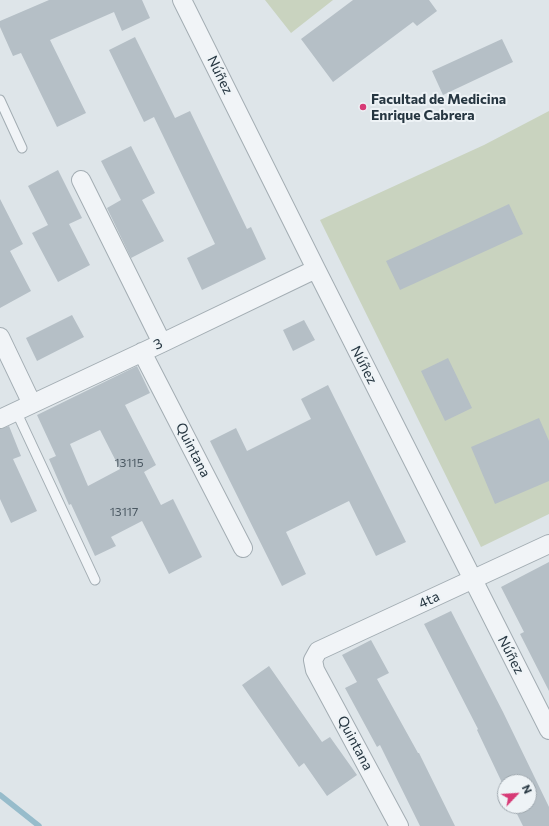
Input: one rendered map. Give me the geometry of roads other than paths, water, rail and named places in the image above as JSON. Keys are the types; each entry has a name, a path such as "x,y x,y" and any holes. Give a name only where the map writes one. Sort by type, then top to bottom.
{"street":[{"name":"Núñez","path":"182,0 472,580 549,730"},
{"path":"80,180 162,343"},
{"name":"3","path":"16,411 316,269"},
{"path":"0,337 16,411"},
{"name":"Quintana","path":"142,352 243,548"},
{"name":"4ta","path":"313,660 318,651 549,544"},
{"name":"Quintana","path":"313,660 315,670 399,826"}],"lane":[{"path":"0,100 22,148"},
{"path":"16,411 95,580"}],"waterway":[{"path":"0,795 39,826"}],"place":[{"name":"Facultad de Medicina Enrique Cabrera","path":"363,107"}]}
